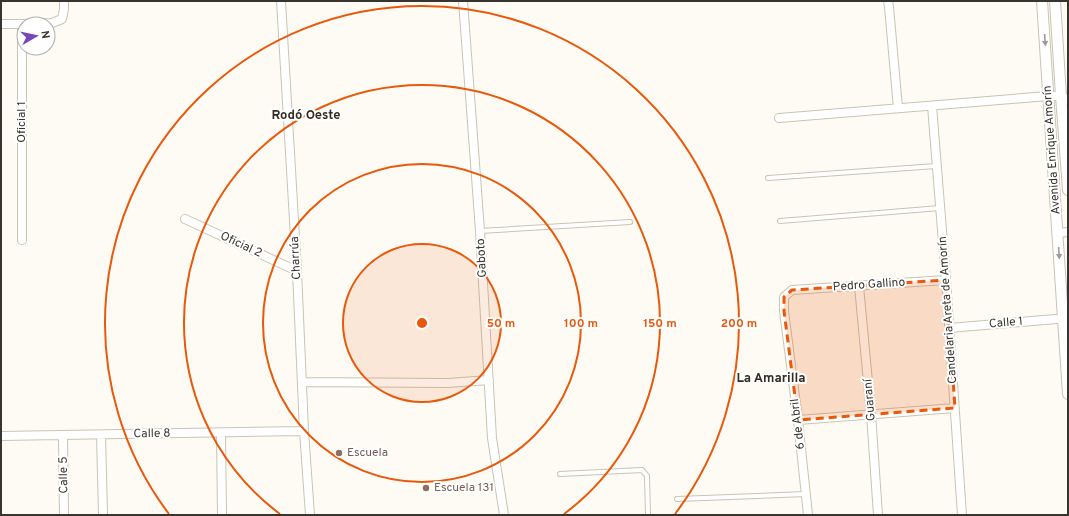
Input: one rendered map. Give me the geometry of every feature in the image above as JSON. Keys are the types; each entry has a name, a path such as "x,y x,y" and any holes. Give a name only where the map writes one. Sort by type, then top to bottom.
{"street":[{"path":"56,21 62,19 64,1"},
{"name":"Charrúa","path":"281,1 297,271 304,431 310,515"},
{"name":"Gaboto","path":"463,1 480,231 492,438 504,515"},
{"path":"888,1 898,108"},
{"name":"Avenida Enrique Amorín","path":"1042,1 1048,96 1063,232 1068,394"},
{"name":"Avenida Enrique Amorín","path":"1055,1 1064,98 1068,190"},
{"path":"1,24 16,24"},
{"name":"Oficial 1","path":"22,56 22,240"},
{"path":"779,118 1048,96 1064,98"},
{"name":"Candelaria Areta de Amorín","path":"932,106 946,280 962,515"},
{"name":"Oficial 2","path":"185,219 297,271"},
{"name":"Pedro Gallino","path":"792,290 946,280"},
{"name":"Guaraní","path":"860,286 878,515"},
{"name":"6 de Abril","path":"792,290 784,297 784,311 808,515"},
{"name":"Calle 1","path":"949,328 1066,318"},
{"path":"302,382 448,383 489,380"},
{"path":"798,420 955,408"},
{"name":"Calle 8","path":"1,436 304,431"},
{"path":"220,433 222,515"},
{"path":"101,435 103,515"},
{"name":"Calle 5","path":"64,436 64,515"}],"lane":[{"path":"768,178 937,166"},
{"path":"780,221 940,208"},
{"path":"480,231 630,222"},
{"path":"560,474 642,470 647,476 648,515"},
{"path":"677,499 806,494"}],"highlighted area":[{"path":"946,280 955,408 798,420 784,311 784,297 792,290"}],"place":[{"name":"Escuela","path":"339,453"},
{"name":"Escuela 131","path":"426,488"}],"district":[{"name":"Rodó Oeste","path":"306,116"},
{"name":"La Amarilla","path":"771,379"}]}
